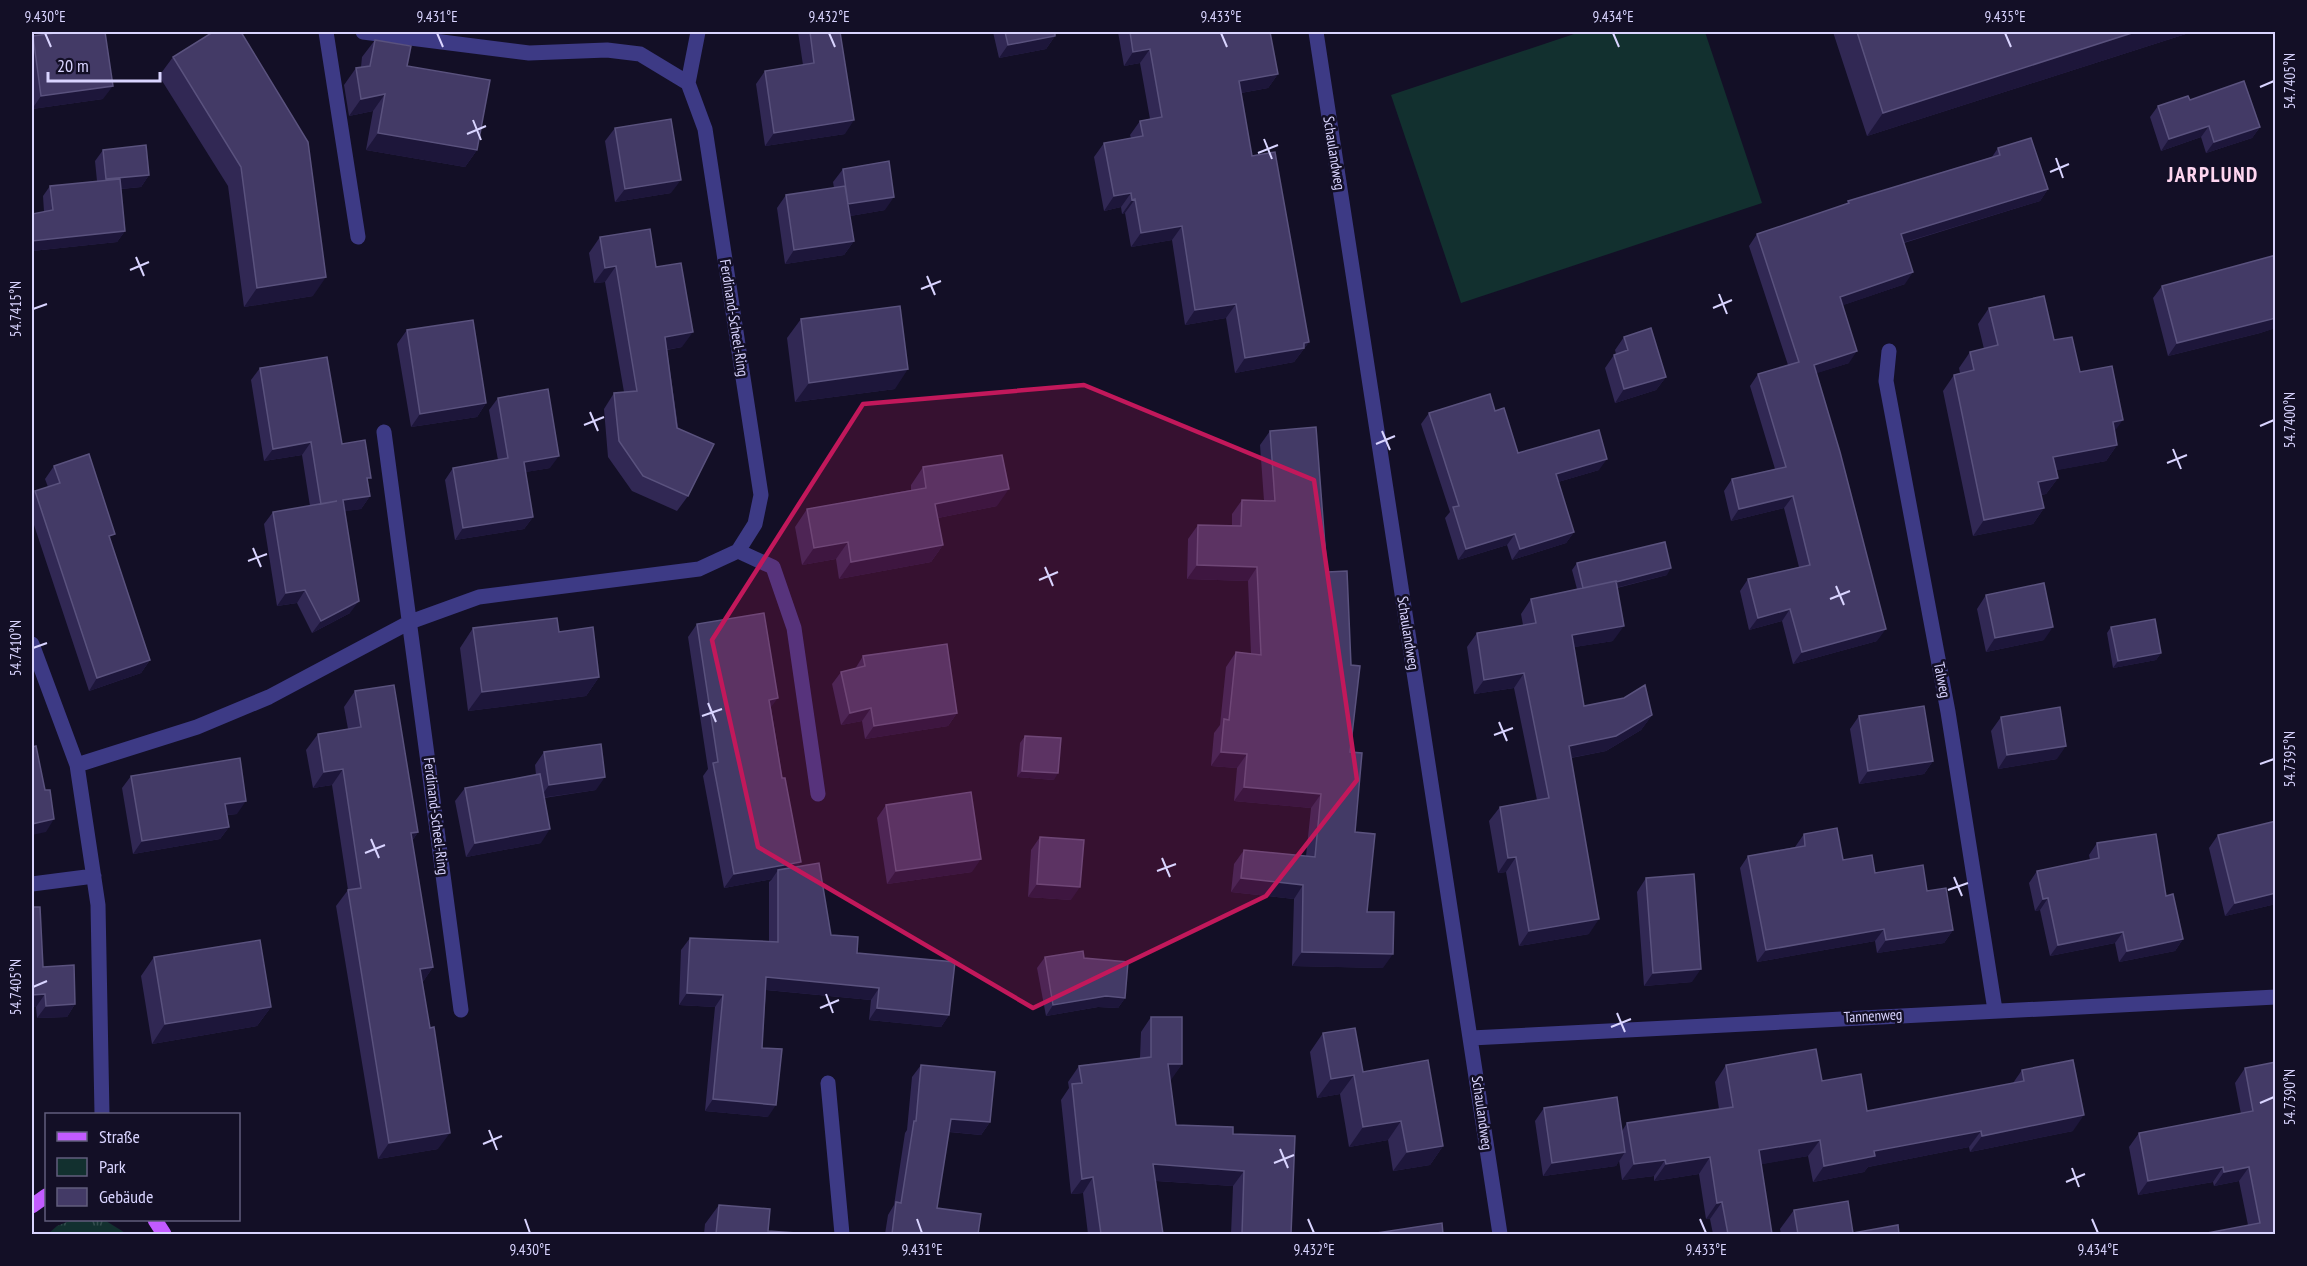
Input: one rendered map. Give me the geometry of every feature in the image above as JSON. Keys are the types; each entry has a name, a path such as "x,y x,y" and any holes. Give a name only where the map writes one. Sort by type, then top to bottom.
{"main road":[{"path":"32,1206 45,1197"},
{"path":"156,1221 164,1234"}],"street":[{"path":"326,32 358,237"},
{"path":"363,32 529,53 607,50 640,54 688,83 698,32"},
{"name":"Schaulandweg","path":"1316,32 1500,1234"},
{"name":"Ferdinand-Scheel-Ring","path":"688,83 705,129 761,495 755,524 738,551"},
{"name":"Talweg","path":"1889,351 1886,381 1948,712 1995,1010"},
{"name":"Ferdinand-Scheel-Ring","path":"384,432 461,1010"},
{"path":"77,765 197,727 269,697 410,622 479,597 699,569 738,551 773,567 794,628 818,794"},
{"path":"32,644 77,765 94,876 98,905 102,1113"},
{"path":"32,884 94,876"},
{"name":"Tannenweg","path":"1471,1038 2276,997"},
{"path":"828,1083 843,1234"}],"highlighted area":[{"path":"1084,385 1314,480 1357,780 1266,896 1033,1008 758,847 712,640 863,404"}],"green space":[{"path":"1580,32 1705,32 1762,203 1461,303 1391,95"},
{"path":"70,1221 106,1221 127,1234 48,1234 57,1226"}],"building":[{"path":"63,32 105,32 113,86 41,96 33,36"},
{"path":"213,32 241,32 308,142 326,277 257,288 241,167 173,57"},
{"path":"810,32 840,32 854,120 774,133 765,71 814,63"},
{"path":"1005,32 1055,32 1055,36 1008,45"},
{"path":"1130,32 1270,32 1278,74 1239,81 1252,156 1275,152 1309,342 1304,343 1304,348 1245,358 1236,304 1195,310 1182,226 1141,233 1135,199 1132,200 1131,193 1114,196 1104,143 1143,136 1140,121 1162,117 1150,49 1133,52"},
{"path":"1857,32 2135,32 1883,113"},
{"path":"375,40 411,46 407,66 490,80 477,150 378,133 385,94 361,99 356,68 370,66"},
{"path":"2244,81 2260,127 2214,142 2209,126 2169,139 2158,106 2188,96 2190,100"},
{"path":"671,119 681,180 625,189 615,128"},
{"path":"2031,138 2048,189 1901,234 1913,272 1840,297 1857,351 1814,365 1840,452 1886,629 1802,652 1790,609 1758,618 1748,579 1810,565 1793,496 1739,509 1732,479 1786,467 1758,374 1799,362 1757,234 1849,203 1848,201 2000,155 1998,148"},
{"path":"146,145 149,175 106,179 103,150"},
{"path":"889,161 894,197 848,204 843,169"},
{"path":"120,179 125,231 32,241 32,214 53,210 50,186"},
{"path":"845,186 854,241 794,250 786,195"},
{"path":"650,229 656,267 681,263 693,332 665,337 677,428 714,444 688,496 643,476 619,441 614,393 637,391 616,266 605,268 600,237"},
{"path":"2276,255 2276,318 2177,343 2162,286"},
{"path":"2044,296 2054,340 2072,337 2080,372 2112,366 2123,420 2113,422 2117,445 2053,457 2058,478 2038,482 2044,508 1984,520 1954,375 1974,370 1970,352 1998,345 1989,308"},
{"path":"900,306 908,369 809,383 801,319"},
{"path":"473,320 486,403 420,414 407,330"},
{"path":"1651,328 1666,377 1624,389 1614,355 1628,350 1624,337"},
{"path":"327,357 342,444 365,440 371,478 367,478 370,496 343,500 359,601 321,621 305,590 286,593 273,512 321,504 311,442 273,449 260,368"},
{"path":"548,389 559,456 524,462 533,517 463,528 453,468 508,458 498,398"},
{"path":"1490,394 1495,411 1504,408 1518,453 1599,430 1607,459 1556,474 1574,532 1520,549 1515,534 1466,549 1453,507 1459,506 1429,413"},
{"path":"1316,427 1327,572 1347,571 1351,665 1360,666 1350,752 1362,753 1355,832 1375,834 1367,912 1394,912 1393,954 1302,952 1303,885 1241,878 1244,850 1315,857 1321,794 1244,787 1247,754 1221,752 1224,719 1229,720 1236,652 1261,655 1257,567 1197,565 1198,525 1241,526 1242,500 1275,501 1270,431"},
{"path":"89,454 115,534 109,536 150,660 97,678 35,491 60,483 54,466"},
{"path":"1002,455 1009,489 935,504 943,545 851,562 848,542 814,548 807,509 926,488 923,467"},
{"path":"1665,542 1671,568 1583,588 1577,563"},
{"path":"1616,581 1624,626 1572,635 1584,706 1624,698 1645,685 1652,715 1616,736 1569,746 1599,919 1529,931 1516,857 1508,858 1500,807 1549,798 1524,673 1484,680 1477,633 1536,623 1531,599"},
{"path":"2044,583 2053,627 1995,638 1986,595"},
{"path":"764,613 778,698 769,700 782,778 785,778 801,862 734,874 713,763 718,762 697,624"},
{"path":"557,618 559,632 593,627 599,677 482,692 473,628"},
{"path":"2155,619 2161,653 2118,661 2111,627"},
{"path":"947,644 957,713 874,726 871,708 850,713 841,672 865,666 863,656"},
{"path":"394,685 418,832 411,833 433,967 420,969 430,1028 434,1027 450,1133 389,1143 348,890 361,888 343,769 324,772 318,734 361,727 355,691"},
{"path":"1924,706 1933,761 1868,771 1859,716"},
{"path":"2060,707 2066,746 2007,755 2001,717"},
{"path":"1025,736 1061,738 1058,773 1022,771"},
{"path":"601,744 605,777 549,785 544,752"},
{"path":"36,746 45,790 50,790 54,819 32,824 32,747"},
{"path":"240,758 246,801 225,804 229,827 142,841 131,776"},
{"path":"540,774 550,829 475,843 465,788"},
{"path":"971,792 981,859 896,871 886,805"},
{"path":"2276,821 2276,893 2235,903 2218,835"},
{"path":"1837,828 1843,860 1872,855 1875,873 1923,865 1927,891 1946,888 1953,930 1886,940 1884,929 1766,950 1748,856 1805,846 1804,834"},
{"path":"2156,834 2166,896 2173,894 2183,939 2127,951 2123,932 2058,945 2048,898 2043,899 2037,871 2099,858 2097,843"},
{"path":"1040,837 1084,840 1080,887 1037,884"},
{"path":"819,863 831,935 858,937 857,953 955,962 949,1015 877,1008 879,988 766,977 762,1048 782,1049 776,1105 713,1099 723,995 687,993 690,938 778,942 778,870"},
{"path":"1694,874 1701,969 1653,973 1646,878"},
{"path":"32,907 40,907 43,967 74,965 75,1004 46,1006 45,994 32,995"},
{"path":"260,940 271,1007 165,1024 154,957"},
{"path":"1083,951 1084,958 1128,962 1125,998 1106,996 1053,1005 1045,957"},
{"path":"1151,1017 1182,1017 1182,1064 1168,1064 1176,1125 1233,1127 1233,1134 1295,1136 1291,1234 1242,1234 1244,1171 1153,1164 1163,1234 1101,1234 1093,1177 1082,1179 1072,1084 1082,1083 1079,1066 1151,1057"},
{"path":"1355,1028 1363,1072 1428,1060 1443,1146 1407,1152 1401,1121 1363,1127 1354,1075 1331,1079 1323,1033"},
{"path":"1816,1049 1822,1081 1861,1074 1867,1111 2024,1081 2022,1070 2073,1060 2084,1115 1982,1136 1981,1131 1874,1151 1875,1156 1824,1166 1820,1140 1759,1150 1772,1234 1728,1234 1722,1202 1717,1203 1710,1157 1666,1164 1665,1160 1634,1164 1627,1123 1733,1107 1726,1065"},
{"path":"2276,1062 2276,1234 2202,1234 2260,1223 2249,1167 2224,1172 2223,1167 2148,1181 2139,1133 2253,1111 2245,1068"},
{"path":"921,1065 995,1072 990,1122 951,1119 937,1208 981,1214 978,1234 892,1234 896,1202 901,1203 914,1121 916,1121"},
{"path":"1617,1097 1625,1152 1552,1163 1544,1108"},
{"path":"1848,1201 1853,1233 1898,1225 1899,1234 1798,1234 1794,1210"},
{"path":"719,1205 770,1209 768,1231 811,1234 716,1234"},
{"path":"1442,1223 1443,1234 1370,1234"}],"district":[{"name":"JARPLUND","path":"2213,175"}]}
